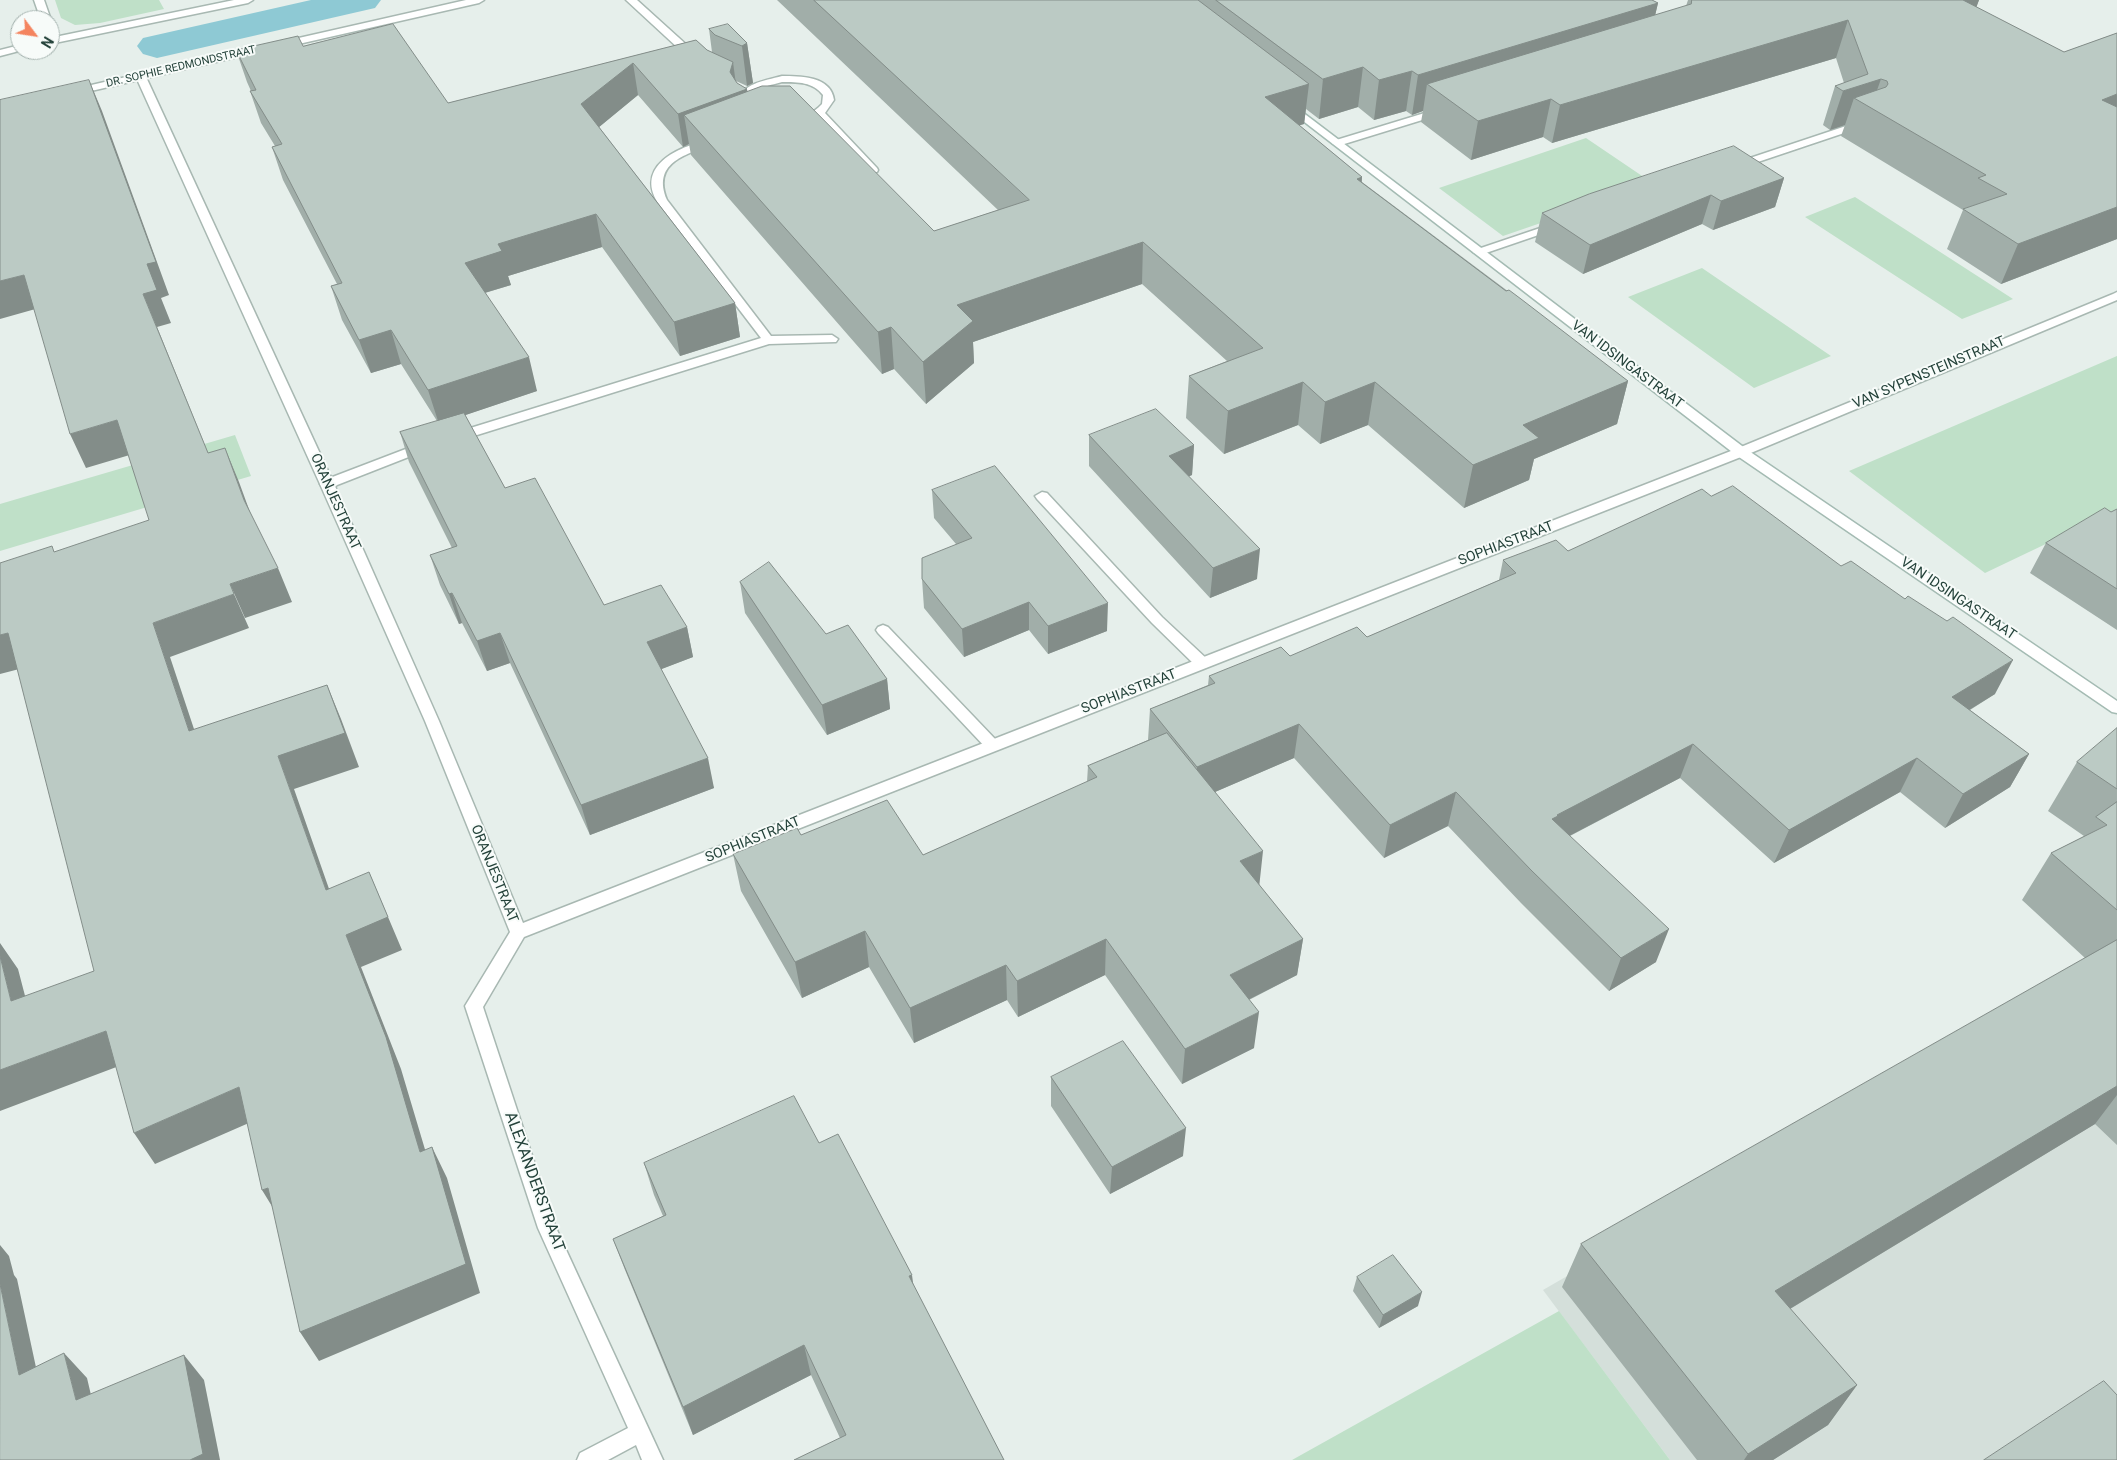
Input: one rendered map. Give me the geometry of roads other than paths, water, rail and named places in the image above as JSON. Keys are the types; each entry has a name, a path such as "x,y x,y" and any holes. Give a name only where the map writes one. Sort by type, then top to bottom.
{"street":[{"path":"60,36 248,0"},
{"name":"DR. SOPHIE REDMONDSTRAAT","path":"66,94 479,0"},
{"path":"631,0 702,65"},
{"name":"ORANJESTRAAT","path":"141,77 327,484 432,721 518,932"},
{"path":"782,79 811,81 828,92 830,99 826,107 819,113 794,122 766,121 745,113 741,106 743,90 782,79"},
{"name":"VAN IDSINGASTRAAT","path":"1276,95 1741,452 2117,708"},
{"path":"1337,143 1451,108"},
{"path":"819,113 879,176"},
{"path":"751,128 766,121"},
{"path":"1720,171 1868,122"},
{"path":"715,141 678,154 662,166 657,178 656,190 768,340"},
{"path":"1479,252 1564,224"},
{"name":"VAN SYPENSTEINSTRAAT","path":"1741,452 2117,296"},
{"path":"327,484 439,442 768,340 832,339"},
{"name":"SOPHIASTRAAT","path":"518,932 1741,452"},
{"path":"1042,496 1157,620 1202,663"},
{"path":"883,630 992,746"},
{"name":"ALEXANDERSTRAAT","path":"518,932 474,1006 547,1228 653,1460"},
{"path":"587,1460 641,1432"}],"waterway":[{"path":"157,46 362,0"}]}
